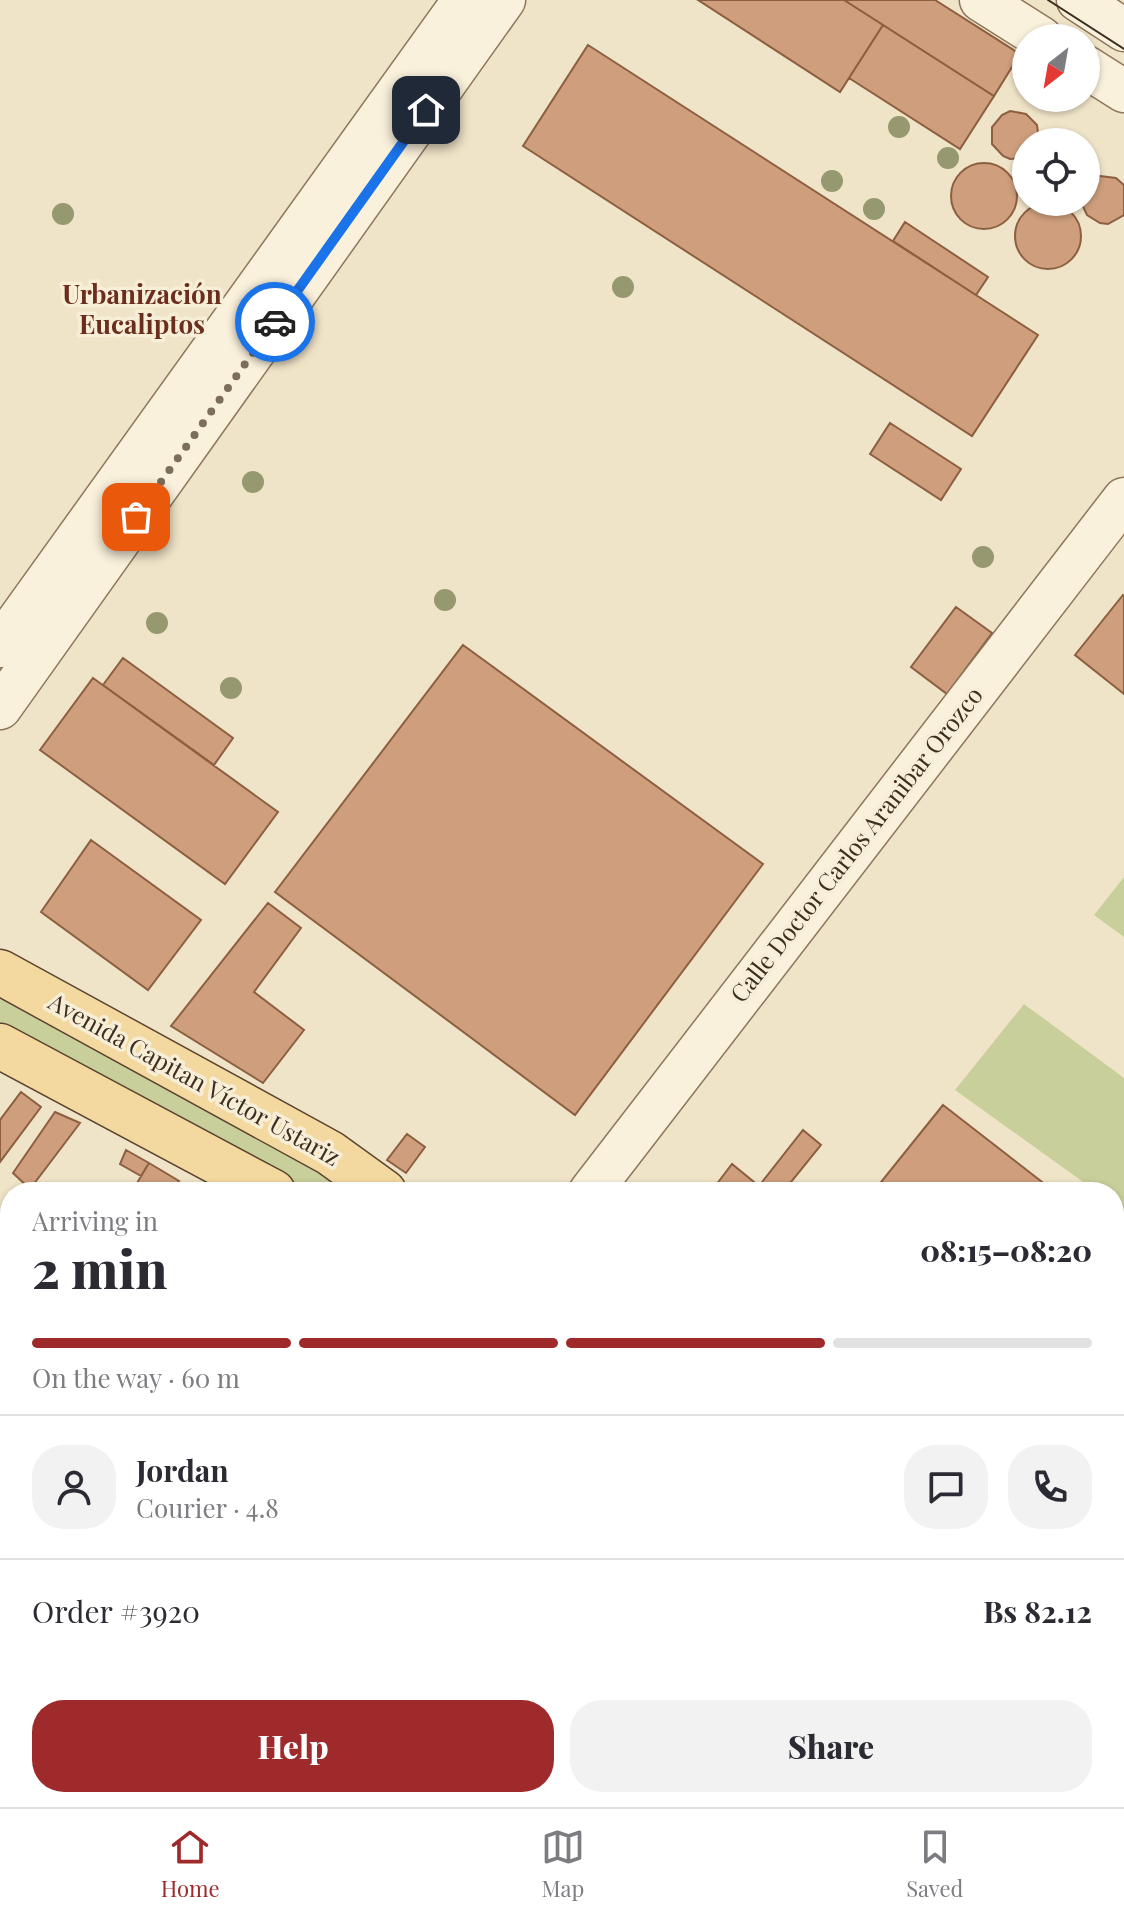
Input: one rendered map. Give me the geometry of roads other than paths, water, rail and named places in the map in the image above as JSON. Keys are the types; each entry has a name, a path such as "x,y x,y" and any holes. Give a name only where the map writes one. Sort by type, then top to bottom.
{"main road":[{"name":"Avenida Capitan Víctor Ustariz","path":"0,972 330,1153 370,1182"},
{"path":"0,1046 254,1182"}],"street":[{"path":"0,708 136,488 464,0"},
{"path":"0,646 136,488 504,0"},
{"path":"981,0 1019,24"},
{"path":"1078,0 1124,30"},
{"path":"1100,76 1124,91"},
{"name":"Calle Doctor Carlos Aranibar Orozco","path":"598,1182 1124,499"}],"tram line":[{"path":"1048,0 1124,49"}],"district":[{"name":"Urbanización Eucaliptos","path":"142,310"}]}
